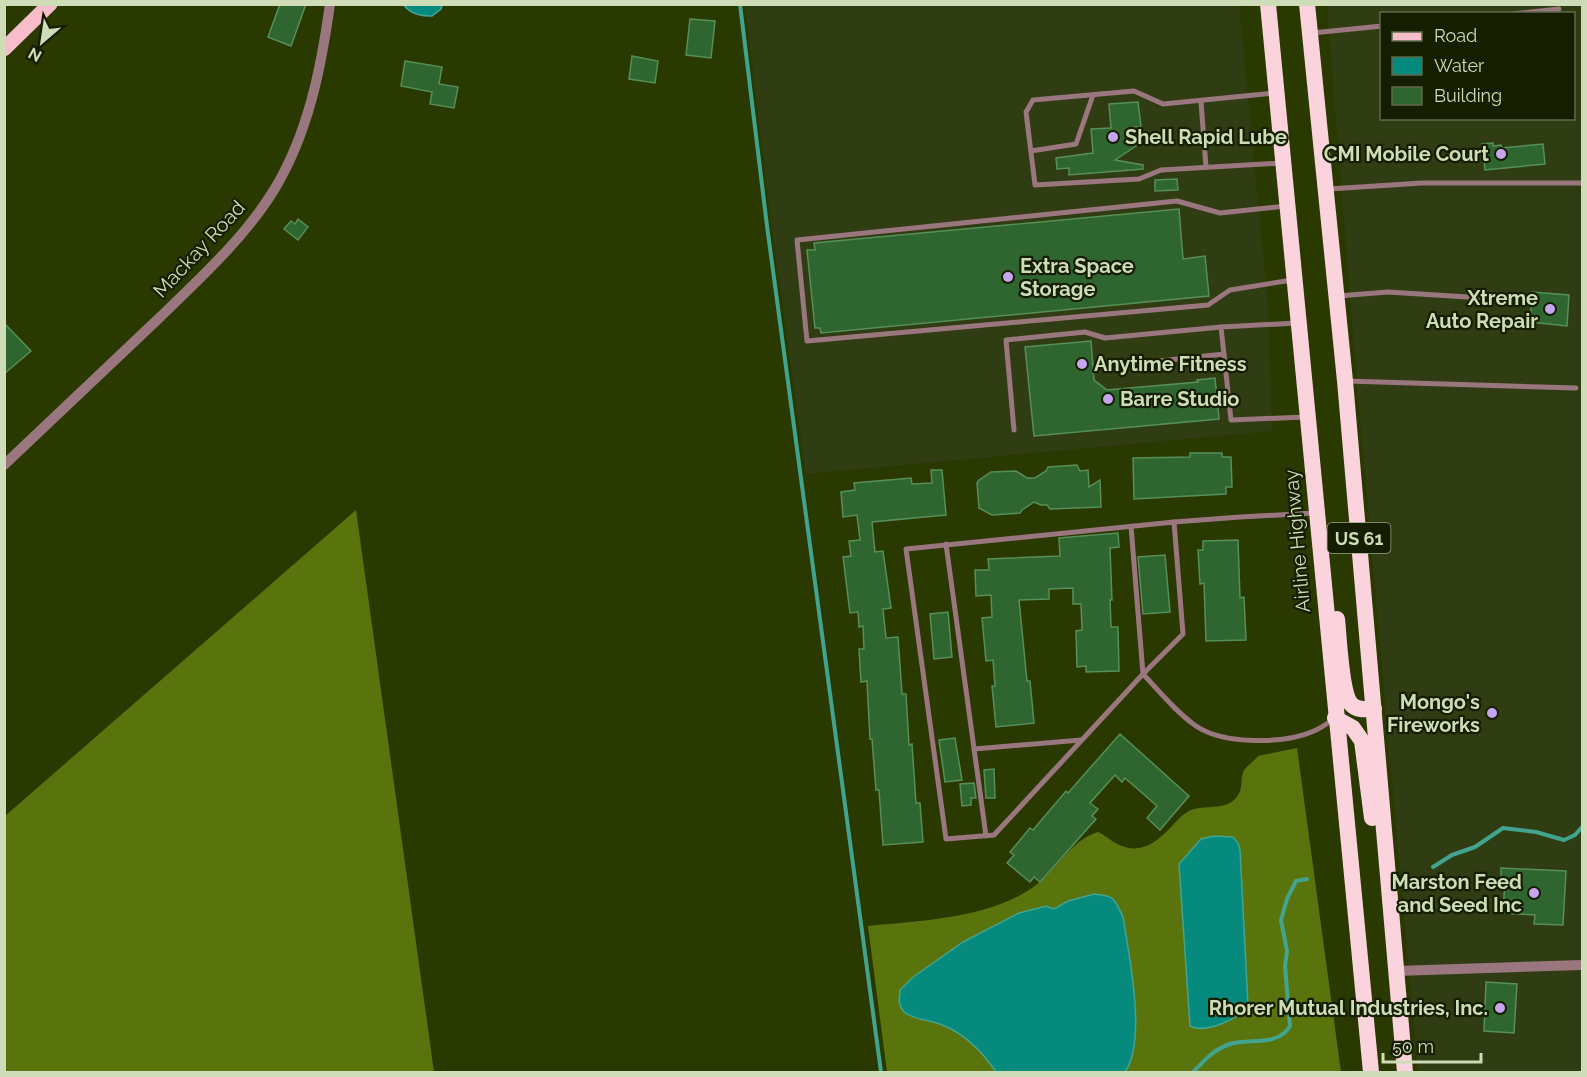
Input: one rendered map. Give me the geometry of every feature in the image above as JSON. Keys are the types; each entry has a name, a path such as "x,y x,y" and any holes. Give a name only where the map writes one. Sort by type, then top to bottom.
{"highway":[{"name":"Airline Highway","path":"1268,4 1335,718 1371,1072"},
{"name":"US 61","path":"1307,4 1345,381 1405,1072"},
{"path":"1320,557 1330,569 1346,690 1350,703 1357,708 1374,709"},
{"path":"1335,718 1353,728 1362,741 1374,834 1385,844"}],"main road":[{"path":"4,49 50,4"}],"street":[{"name":"Mackay Road","path":"4,465 201,277 257,216 275,189 308,115 316,85 330,4"},
{"path":"1395,971 1582,965"}],"lane":[{"path":"1530,12 1558,9"},
{"path":"1310,33 1380,26"},
{"path":"1276,93 1163,104 1134,91 1033,100 1026,112 1035,185 1139,179 1161,170 1283,163"},
{"path":"1031,151 1076,144 1093,95"},
{"path":"1201,102 1206,167"},
{"path":"1325,189 1422,183 1582,183"},
{"path":"1287,206 1220,213 1177,201 798,240 807,341 1208,305 1230,290 1294,280"},
{"path":"1336,296 1388,292 1515,300"},
{"path":"1014,430 1006,339 1085,332 1105,338 1298,322"},
{"path":"1221,327 1231,420 1307,417"},
{"path":"1113,366 1224,354"},
{"path":"1345,381 1576,388"},
{"path":"1174,522 1183,634 994,835 946,839 906,549 946,544 1131,526 1174,522 1240,516 1316,513"},
{"path":"1131,526 1143,674 1171,704 1198,727 1228,739 1268,740 1292,737 1314,731 1335,718"},
{"path":"946,544 986,836"},
{"path":"974,749 1081,740"}],"shaded area":[{"path":"745,5 1239,5 1268,306 1272,431 806,474 772,228"},
{"path":"1327,5 1582,5 1582,1072 1418,1072 1360,420"}],"green space":[{"path":"356,510 434,1072 5,1072 5,816"},
{"path":"1297,748 1341,1072 887,1072 868,926 934,920 999,905 1036,885 1080,841 1098,832 1125,847 1146,846 1158,839 1179,818 1191,810 1225,805 1235,799 1241,789 1244,771 1258,756"}],"water":[{"path":"404,5 442,5 441,9 432,16 424,16 409,11"},
{"path":"1214,836 1233,837 1240,850 1248,1005 1238,1015 1222,1024 1196,1028 1190,1026 1179,864 1201,839"},
{"path":"1094,894 1113,899 1123,917 1136,1019 1135,1040 1125,1072 996,1072 985,1057 957,1032 940,1024 911,1016 902,1009 899,1002 900,990 912,978 963,942 1019,913 1046,906 1054,909 1068,901"}],"building":[{"path":"280,4 306,4 291,46 268,37"},
{"path":"690,19 715,21 711,58 686,55"},
{"path":"632,56 658,61 655,83 629,79"},
{"path":"405,61 442,67 439,84 458,87 454,108 430,104 432,92 401,86"},
{"name":"Shell Rapid Lube","path":"1138,102 1141,127 1134,127 1136,146 1115,160 1143,165 1143,169 1069,175 1069,168 1057,169 1056,158 1093,153 1091,129 1111,128 1109,104"},
{"path":"1493,143 1493,146 1501,145 1502,148 1543,144 1545,164 1485,170 1482,144"},
{"path":"1177,179 1178,190 1155,191 1155,180"},
{"name":"Extra Space Storage","path":"1179,209 1183,259 1205,256 1209,296 821,333 820,328 815,328 807,250 815,250 814,243"},
{"path":"298,219 308,227 298,240 284,229 291,221 295,224"},
{"name":"Xtreme Auto Repair","path":"1532,292 1569,295 1567,326 1530,322"},
{"path":"4,323 31,351 4,374"},
{"path":"1091,341 1094,380 1107,390 1198,382 1197,380 1215,378 1219,419 1034,436 1025,347"},
{"path":"1190,453 1222,453 1222,457 1231,457 1232,487 1226,487 1226,494 1134,499 1133,458 1190,457"},
{"path":"1077,465 1080,471 1088,470 1089,487 1100,480 1101,507 1050,509 1047,505 1034,502 1020,513 992,515 979,508 977,483 991,472 1016,471 1027,478 1035,478 1048,467"},
{"path":"931,470 942,470 946,515 872,522 875,552 883,551 891,608 883,609 886,638 898,637 902,694 906,694 909,745 912,744 916,803 920,803 923,842 883,845 879,790 876,790 872,739 870,739 867,681 861,682 859,649 864,649 863,626 859,627 858,612 850,613 843,557 851,556 849,541 860,540 857,515 843,517 841,492 855,490 854,483 911,478 912,484 932,483"},
{"path":"1118,533 1119,547 1110,548 1112,600 1110,600 1111,627 1118,627 1119,671 1086,672 1086,666 1077,667 1076,631 1082,630 1081,604 1073,604 1073,588 1049,589 1049,599 1019,600 1027,681 1030,681 1034,723 996,727 992,686 995,686 993,660 986,661 982,618 992,617 991,595 976,596 975,570 989,570 988,559 1060,556 1059,538"},
{"path":"1238,540 1240,598 1244,597 1246,640 1206,641 1204,583 1200,584 1198,550 1203,550 1203,541"},
{"path":"1165,555 1170,612 1143,614 1138,557"},
{"path":"948,612 952,657 934,659 930,614"},
{"path":"1120,734 1189,796 1160,830 1147,818 1157,806 1125,778 1122,782 1115,775 1090,803 1098,809 1092,816 1096,819 1040,882 1034,877 1030,882 1007,863 1014,855 1010,852 1030,828 1033,830 1066,791 1068,793"},
{"path":"955,738 962,780 945,782 939,740"},
{"path":"994,769 995,798 986,798 984,770"},
{"path":"974,783 976,798 971,798 971,805 962,806 960,784"},
{"name":"Marston Feed and Seed Inc","path":"1501,868 1566,871 1563,925 1534,924 1535,915 1503,913 1505,879 1501,879"},
{"name":"Rhorer Mutual Industries, Inc.","path":"1486,982 1517,984 1514,1033 1484,1031"}],"waterway":[{"path":"740,4 767,226 881,1072"},
{"path":"1433,867 1452,855 1475,847 1503,828 1536,832 1564,840 1575,835 1582,827"},
{"path":"1193,1072 1224,1046 1278,1037 1290,1026 1285,966 1287,951 1281,920 1287,899 1296,881 1307,879"}],"place":[{"name":"Shell Rapid Lube","path":"1113,137"},
{"name":"CMI Mobile Court","path":"1501,154"},
{"name":"Extra Space Storage","path":"1008,277"},
{"name":"Xtreme Auto Repair","path":"1550,309"},
{"name":"Anytime Fitness","path":"1082,364"},
{"name":"Barre Studio","path":"1108,399"},
{"name":"Mongo's Fireworks","path":"1492,713"},
{"name":"Marston Feed and Seed Inc","path":"1534,893"},
{"name":"Rhorer Mutual Industries, Inc.","path":"1500,1008"}]}
